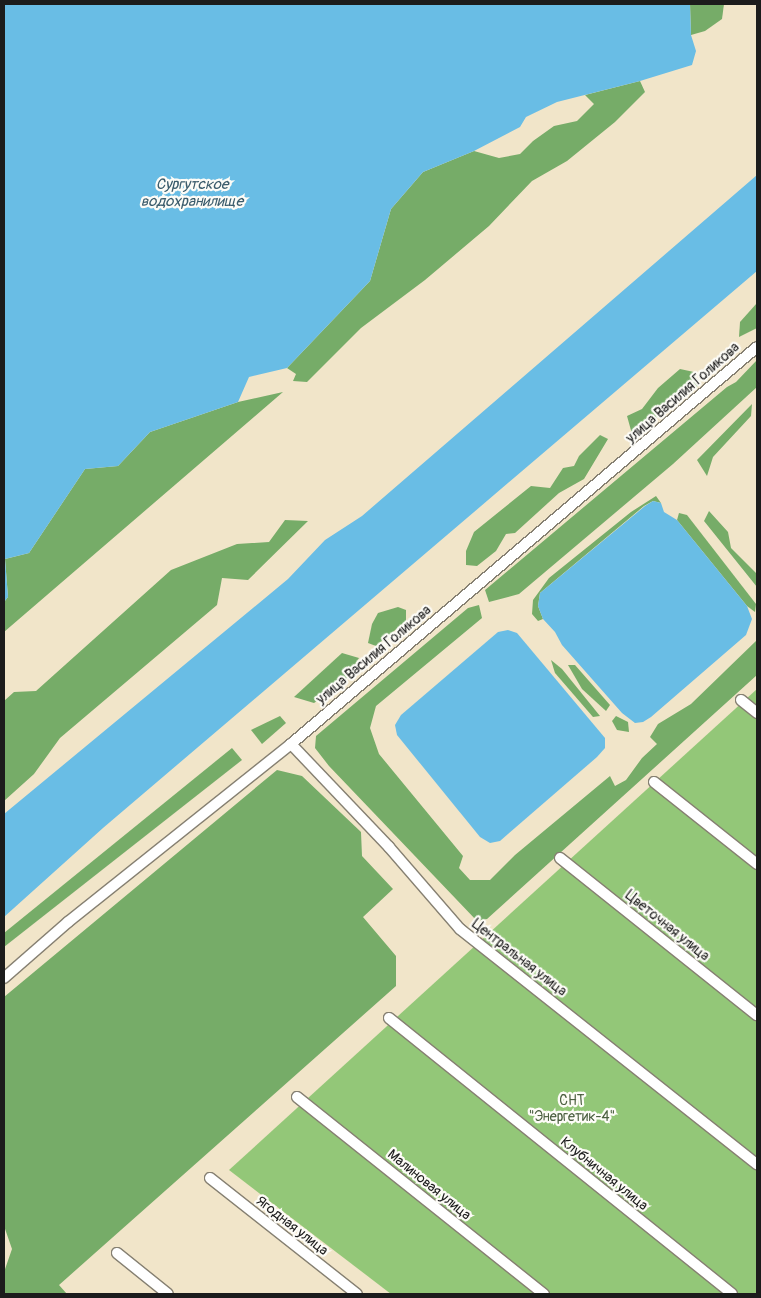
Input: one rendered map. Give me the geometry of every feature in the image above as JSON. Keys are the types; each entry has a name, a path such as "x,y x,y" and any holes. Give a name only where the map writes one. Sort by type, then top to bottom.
{"street":[{"name":"улица Василия Голикова","path":"4,978 68,922 291,744 757,347"},
{"path":"741,700 757,713"},
{"name":"Центральная улица","path":"291,744 389,847 460,929 757,1164"},
{"path":"654,782 757,864"},
{"name":"Цветочная улица","path":"560,858 757,1015"},
{"name":"Клубничная улица","path":"389,1018 732,1294"},
{"name":"Малиновая улица","path":"297,1097 544,1294"},
{"name":"Ягодная улица","path":"210,1178 357,1294"},
{"path":"117,1253 168,1294"}],"green space":[{"path":"690,4 724,4 722,19 705,31 691,35"},
{"path":"640,81 645,92 615,122 567,161 532,181 489,226 425,280 361,328 307,382 293,381 296,374 287,368 370,281 391,209 423,172 474,151 499,158 520,154 533,141 554,126 577,121 594,104 585,95"},
{"path":"757,303 757,328 739,337 740,322"},
{"path":"757,360 757,387 673,464 519,594 489,602 485,590 727,387 736,382"},
{"path":"680,369 694,372 699,385 682,399 672,396 669,407 643,430 632,434 627,416 642,409 658,388"},
{"path":"283,392 4,632 4,602 8,597 5,559 29,553 85,469 118,466 150,432 238,402"},
{"path":"752,404 751,416 713,457 707,476 697,460"},
{"path":"600,435 608,439 584,479 559,493 515,533 506,534 496,551 477,566 466,565 466,551 474,532 531,486 550,488 563,468 574,466 579,456"},
{"path":"656,496 661,503 653,501 644,506 540,593 538,606 543,619 538,621 532,614 533,600 549,578 631,512"},
{"path":"709,511 728,532 731,548 757,574 757,587 704,521"},
{"path":"679,513 687,515 756,604 755,612 747,606 677,520"},
{"path":"285,520 308,521 248,580 222,578 217,605 60,738 34,774 4,801 4,701 14,692 36,691 171,570 237,544 269,542"},
{"path":"479,605 482,618 376,706 370,728 379,754 463,856 459,868 470,880 490,880 515,855 610,776 615,786 626,780 642,758 657,744 650,737 658,724 691,704 757,640 757,675 487,919 477,921 329,766 315,748 316,736 468,608"},
{"path":"398,607 406,610 406,621 376,646 368,643 372,624 378,613"},
{"path":"342,653 359,658 344,683 314,703 294,697"},
{"path":"551,660 562,669 600,716 593,717 555,673"},
{"path":"568,665 575,665 610,705 606,711 582,689"},
{"name":"СНТ \"Энергетик-4\"","path":"757,689 757,1294 391,1294 229,1170"},
{"path":"280,716 286,723 262,744 251,730"},
{"path":"616,716 628,722 629,732 617,730 612,721"},
{"path":"232,748 242,760 4,947 4,933"},
{"path":"277,770 302,776 361,832 362,856 393,889 363,917 396,956 396,986 59,1285 67,1294 4,1294 4,1272 12,1249 4,1226 4,997"}],"water":[{"name":"Сургутское водохранилище","path":"4,4 690,4 691,35 696,51 692,65 640,81 557,102 526,117 520,127 474,151 423,172 391,209 370,281 287,368 249,377 238,402 150,432 118,466 85,469 29,553 5,559 8,597 4,602"},
{"path":"757,175 757,271 103,828 4,917 4,814 288,579 325,540 362,516"},
{"path":"653,501 661,503 664,512 677,520 747,606 752,619 746,635 651,717 643,722 635,723 622,713 562,645 555,632 543,619 538,606 540,593"},
{"path":"508,630 517,633 605,738 605,748 500,841 490,843 480,837 397,735 395,725 401,715 498,632"}]}
